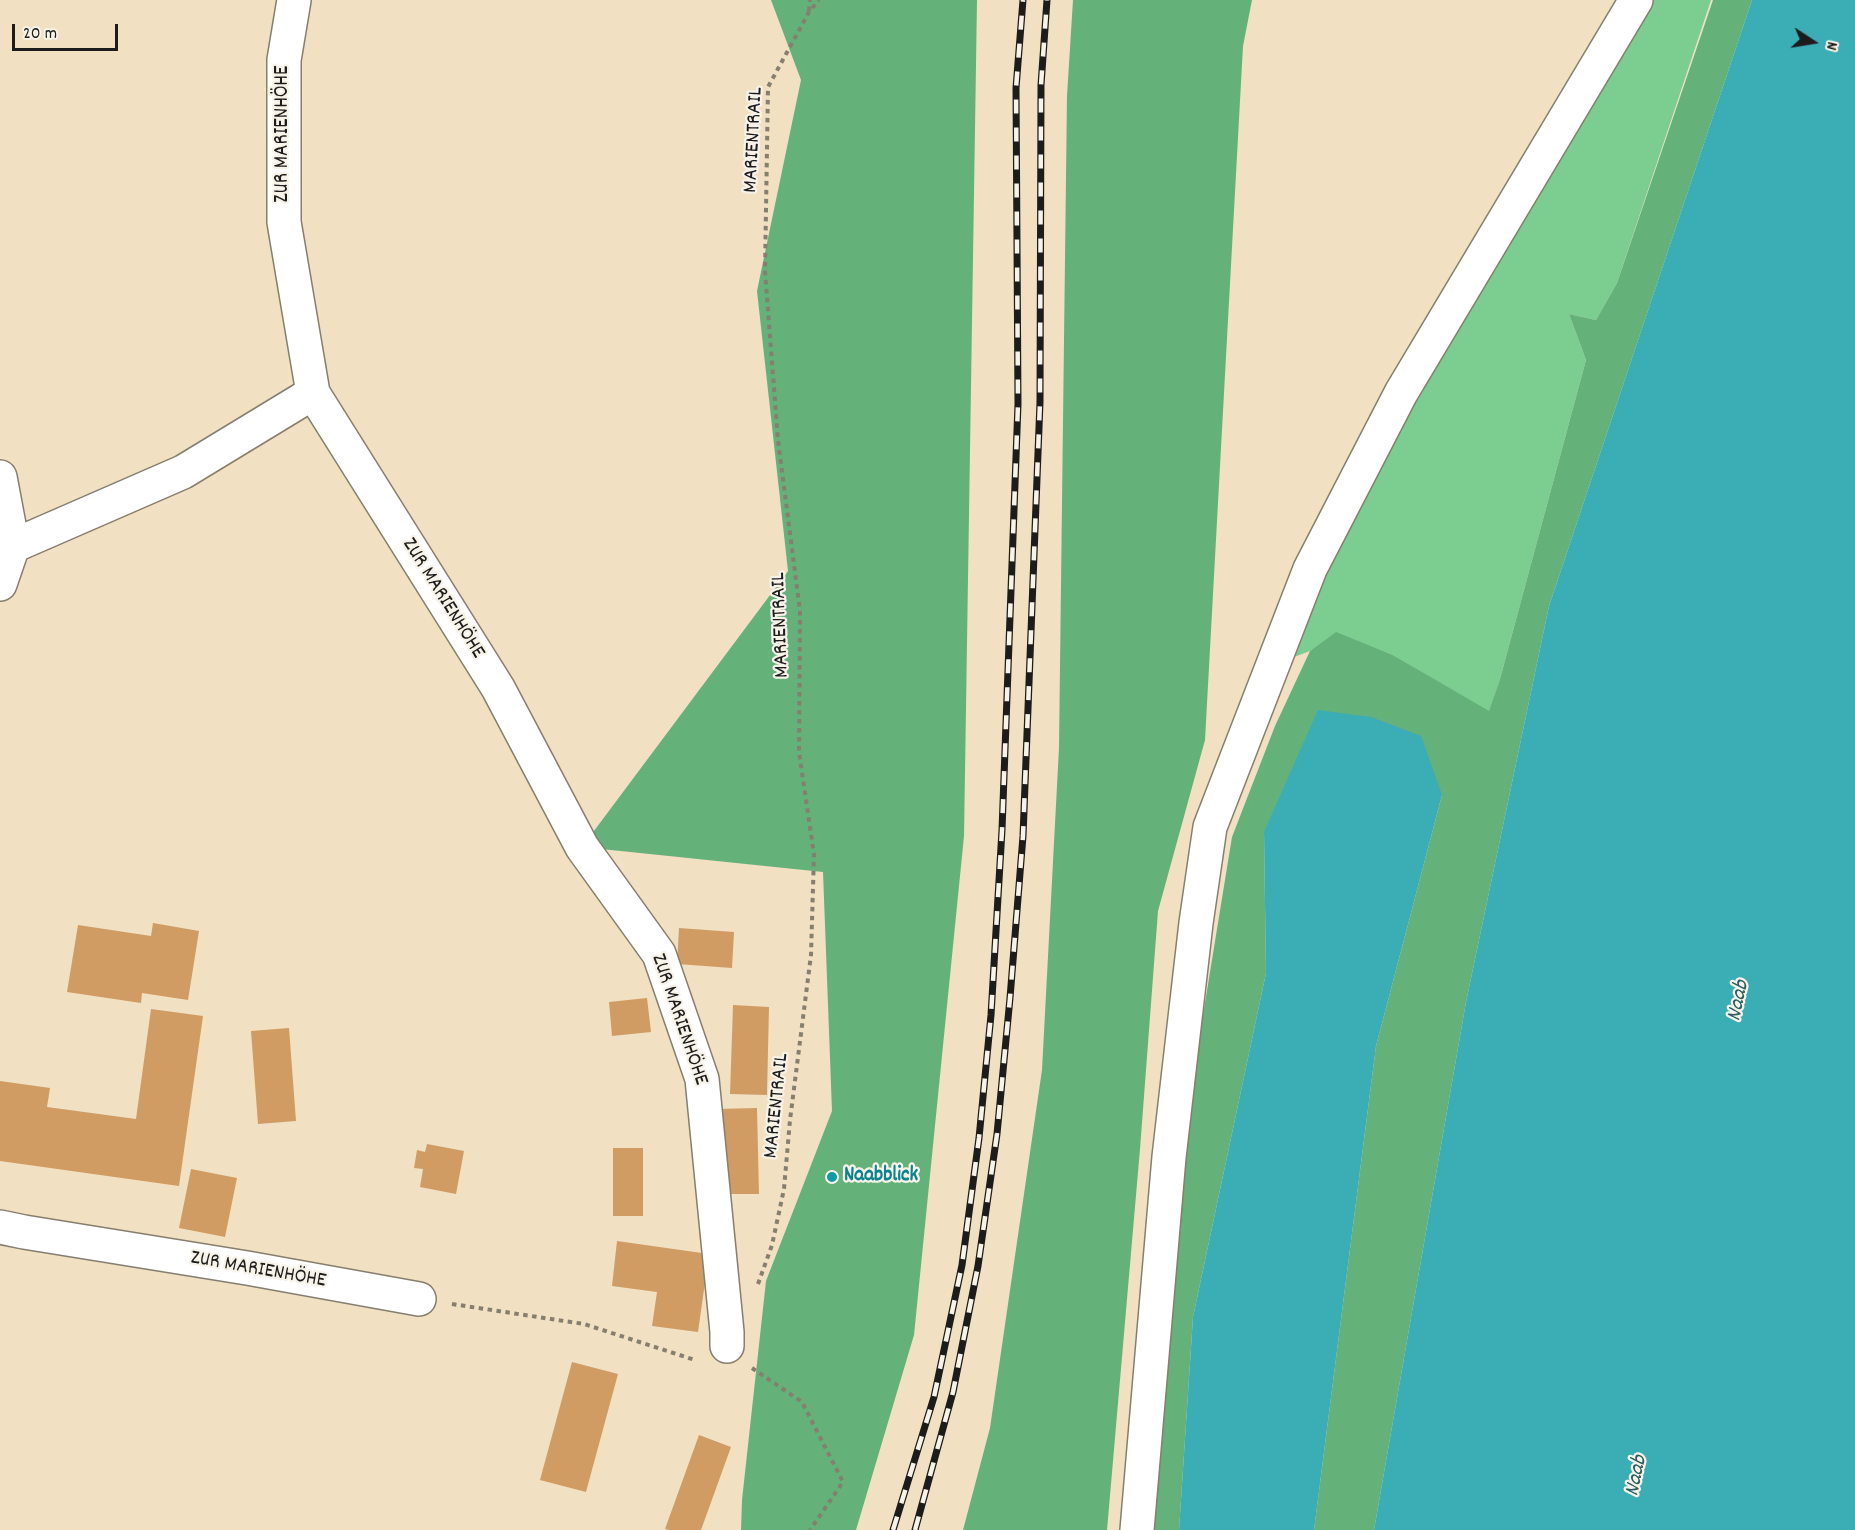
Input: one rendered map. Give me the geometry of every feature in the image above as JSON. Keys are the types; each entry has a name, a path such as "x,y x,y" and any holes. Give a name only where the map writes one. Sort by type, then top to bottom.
{"street":[{"name":"ZUR MARIENHÖHE","path":"294,0 284,60 284,222 313,393 498,688 582,847 659,954 702,1079 727,1332 726,1346"},
{"path":"1137,1530 1169,1157 1196,924 1210,827 1315,559 1401,393 1636,0"},
{"path":"13,546 183,472 313,393"},
{"path":"0,584 13,546 2,485"},
{"name":"ZUR MARIENHÖHE","path":"0,1227 419,1299"}],"path":[{"path":"809,12 810,0"},
{"path":"809,12 819,0"},
{"name":"MARIENTRAIL","path":"772,1245 784,1189 790,1120 811,955 814,854 798,752 800,611 778,440 765,271 768,87 809,12"},
{"path":"419,1299 584,1324 720,1368 726,1346"},
{"path":"726,1346 737,1358 802,1402 843,1482 810,1530"}],"green space":[{"path":"771,0 977,0 964,836 914,1335 856,1530 741,1530 742,1500 766,1281 832,1111 823,872 582,847 788,571 757,291 801,80"},
{"path":"1073,0 1252,0 1243,46 1205,740 1158,911 1107,1530 963,1530 990,1428 1042,1070 1059,748 1067,96"},
{"path":"1653,0 1711,0 1617,283 1596,320 1569,314 1586,360 1500,679 1489,712 1393,655 1336,633 1310,651 1281,662 1404,417"},
{"path":"1713,0 1752,0 1549,606 1466,1002 1374,1530 1314,1530 1376,1046 1442,795 1264,832 1266,973 1193,1317 1179,1530 1149,1530 1190,1095 1232,837 1275,726 1310,651 1336,632 1393,655 1489,711 1500,679 1586,360 1569,314 1596,320 1617,283"}],"water":[{"name":"Naab","path":"1752,0 1855,0 1855,1530 1374,1530 1466,1002 1549,606"},
{"path":"1318,710 1371,717 1421,736 1442,795 1376,1046 1314,1530 1179,1530 1193,1317 1266,973 1264,832"}],"building":[{"path":"153,923 199,931 188,1000 142,993 141,1003 67,992 78,925 151,936"},
{"path":"679,928 734,932 732,968 677,964"},
{"path":"647,998 651,1032 612,1036 609,1002"},
{"path":"733,1005 769,1007 767,1095 730,1094"},
{"path":"151,1009 203,1016 179,1186 0,1161 0,1081 50,1088 47,1107 136,1119"},
{"path":"289,1028 296,1121 258,1124 251,1031"},
{"path":"757,1108 759,1194 718,1194 717,1109"},
{"path":"427,1144 464,1151 456,1194 420,1187 423,1169 414,1168 417,1150 425,1152"},
{"path":"613,1148 643,1148 643,1216 613,1216"},
{"path":"191,1169 237,1178 225,1237 179,1228"},
{"path":"617,1241 709,1254 698,1332 652,1326 657,1292 612,1286"},
{"path":"572,1362 618,1374 586,1492 540,1480"},
{"path":"699,1435 731,1447 701,1530 665,1529"}],"railway":[{"path":"893,1530 934,1397 962,1265 979,1138 991,1015 1002,830 1018,404 1016,88 1023,0"},
{"path":"915,1530 953,1392 978,1266 997,1134 1010,998 1023,836 1040,402 1041,85 1047,0"}],"place":[{"name":"Naabblick","path":"832,1177"}]}
